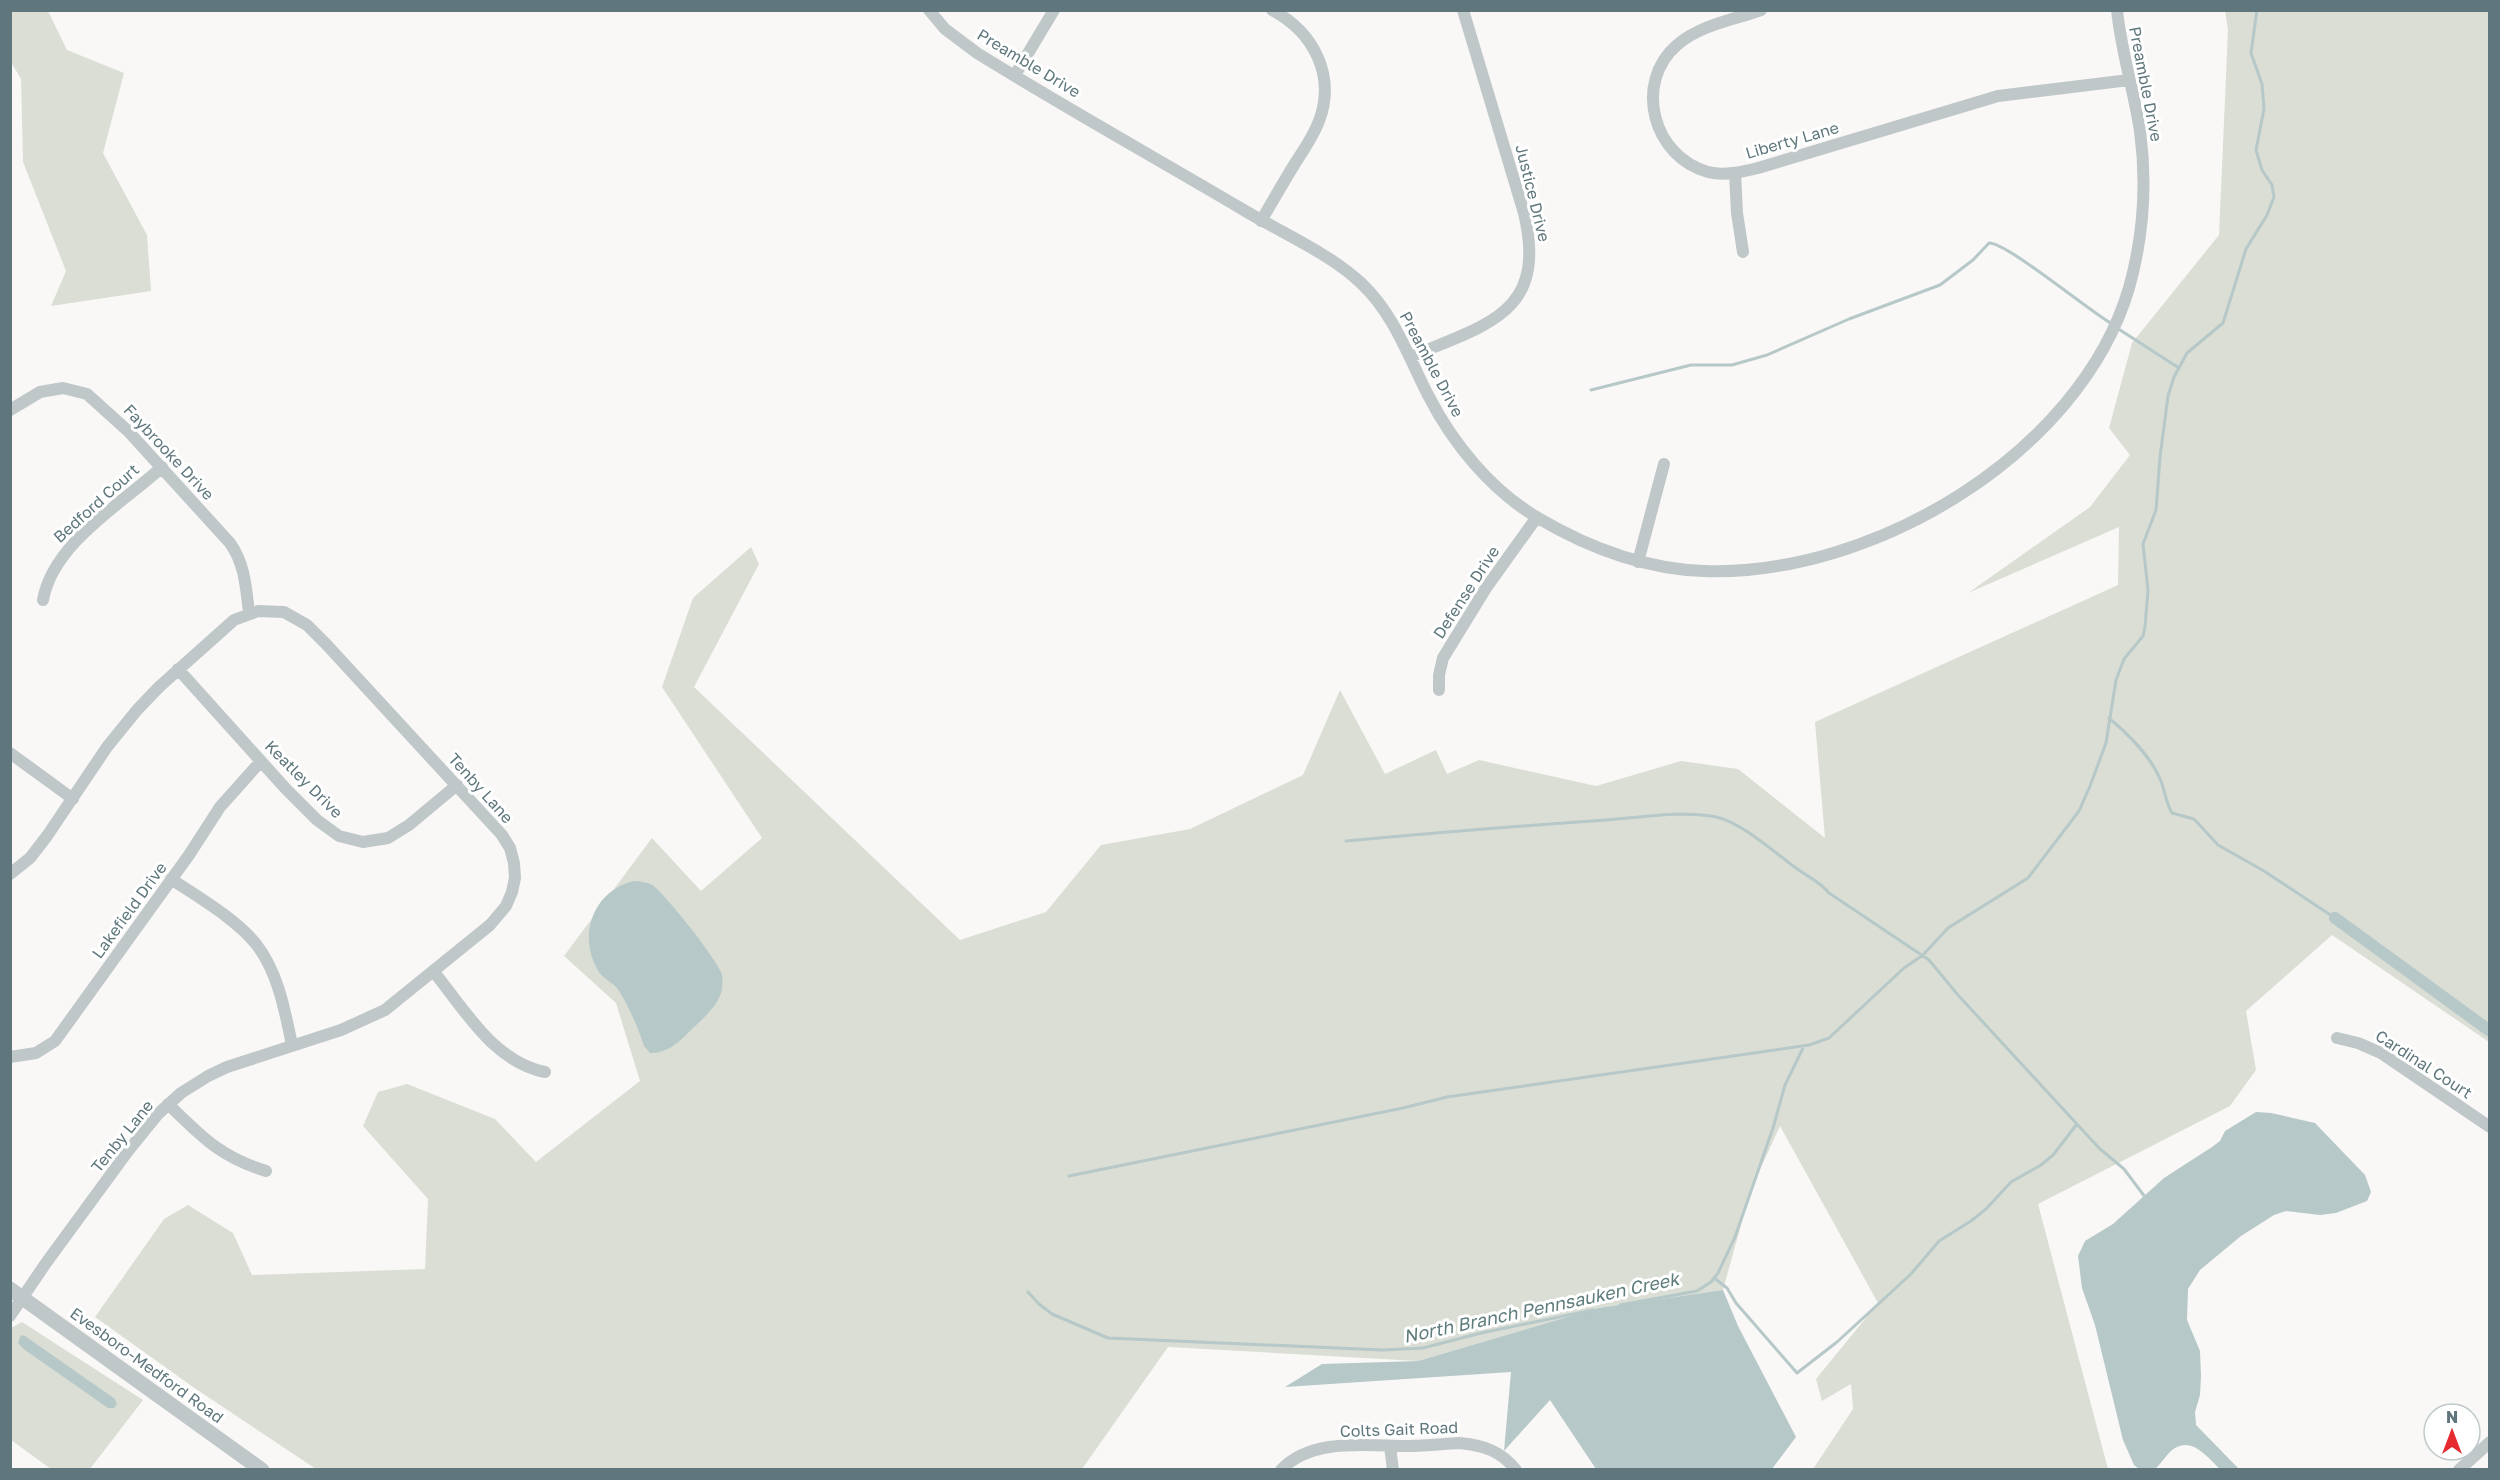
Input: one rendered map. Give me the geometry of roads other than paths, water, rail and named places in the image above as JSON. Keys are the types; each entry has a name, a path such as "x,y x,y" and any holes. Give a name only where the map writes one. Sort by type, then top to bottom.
{"street":[{"name":"Preamble Drive","path":"929,10 945,29 960,41 1329,260 1359,281 1384,310 1438,413 1461,447 1502,491 1537,517 1596,548 1638,561 1684,570 1738,571 1792,564 1845,549 1914,520 1994,472 2038,434 2077,392 2098,360 2116,325 2134,268 2143,208 2143,168 2139,128 2117,10"},
{"path":"1015,75 1054,10"},
{"path":"1261,220 1312,136 1323,108 1324,94 1322,65 1309,40 1290,21 1272,10"},
{"name":"Justice Drive","path":"1410,357 1473,330 1504,312 1522,290 1531,260 1531,245 1524,213 1463,10"},
{"name":"Liberty Lane","path":"1761,10 1688,36 1665,58 1653,88 1652,103 1655,120 1670,147 1681,158 1709,172 1735,173 1998,96 2129,80"},
{"path":"1735,173 1737,213 1743,252"},
{"name":"Faybrooke Drive","path":"10,410 39,392 63,388 87,394 128,430 222,532 237,553 244,575 249,613"},
{"path":"1638,561 1664,464"},
{"name":"Bedford Court","path":"44,600 47,582 58,561 90,529 162,467"},
{"name":"Defense Drive","path":"1439,690 1439,675 1443,658 1486,588 1537,517"},
{"name":"Tenby Lane","path":"10,874 39,847 126,722 178,669 225,627 249,613 271,610 284,612 307,626 346,663 502,835 510,848 515,878 512,892 499,916 398,1001 371,1018 341,1030 292,1044 214,1072 168,1104 128,1151 10,1316"},
{"name":"Keatley Drive","path":"178,669 261,761 328,829 351,841 376,842 399,833 457,785"},
{"path":"10,753 73,799"},
{"name":"Lakefield Drive","path":"10,1057 36,1053 55,1041 226,799 261,761"},
{"path":"171,879 237,925 256,944 275,981 292,1044"},
{"path":"434,972 476,1025 500,1050 516,1062 544,1072"},
{"name":"Cardinal Court","path":"2337,1038 2358,1042 2381,1053 2490,1127"},
{"path":"168,1104 222,1153 245,1165 266,1171"},
{"name":"Evesboro-Medford Road","path":"10,1289 262,1470"},
{"path":"2459,1470 2490,1442"},
{"name":"Colts Gait Road","path":"1281,1470 1290,1460 1316,1450 1347,1446 1474,1444 1498,1452 1516,1470"},
{"path":"1390,1446 1393,1470"}],"waterway":[{"name":"North Branch Pennsauken Creek","path":"1069,1176 1447,1097 1809,1045 1829,1038 1904,968 1923,955 1948,928 2028,878 2079,811 2106,743 2116,680 2124,659 2143,636 2148,590 2143,544 2156,510 2168,396 2174,377 2187,353 2223,323 2246,249 2267,215 2274,197 2272,185 2262,170 2256,150 2264,109 2262,84 2251,53 2257,10"},
{"path":"1591,390 1691,365 1732,365 1767,355 1849,319 1940,285 1973,260 1989,243 2012,253 2112,324"},
{"path":"2117,328 2179,368"},
{"path":"2109,718 2132,739 2157,772 2172,813 2194,819 2218,845 2264,871 2335,918"},
{"path":"1346,841 1661,815 1690,814 1726,820 1758,839 1829,893 1929,960 1958,995 2099,1148 2124,1169 2145,1197"},
{"path":"2335,918 2490,1031"},
{"name":"North Branch Pennsauken Creek","path":"1620,1305 1697,1291 1711,1282 1718,1273 1735,1237 1773,1128 1785,1085 1804,1046"},
{"path":"1714,1278 1727,1288 1736,1303 1797,1373 1837,1342 1911,1274 1939,1241 1986,1209 2011,1182 2041,1165 2053,1155 2077,1124"},
{"name":"North Branch Pennsauken Creek","path":"1028,1292 1052,1314 1108,1338 1382,1350 1423,1348 1481,1333 1593,1310"}]}
